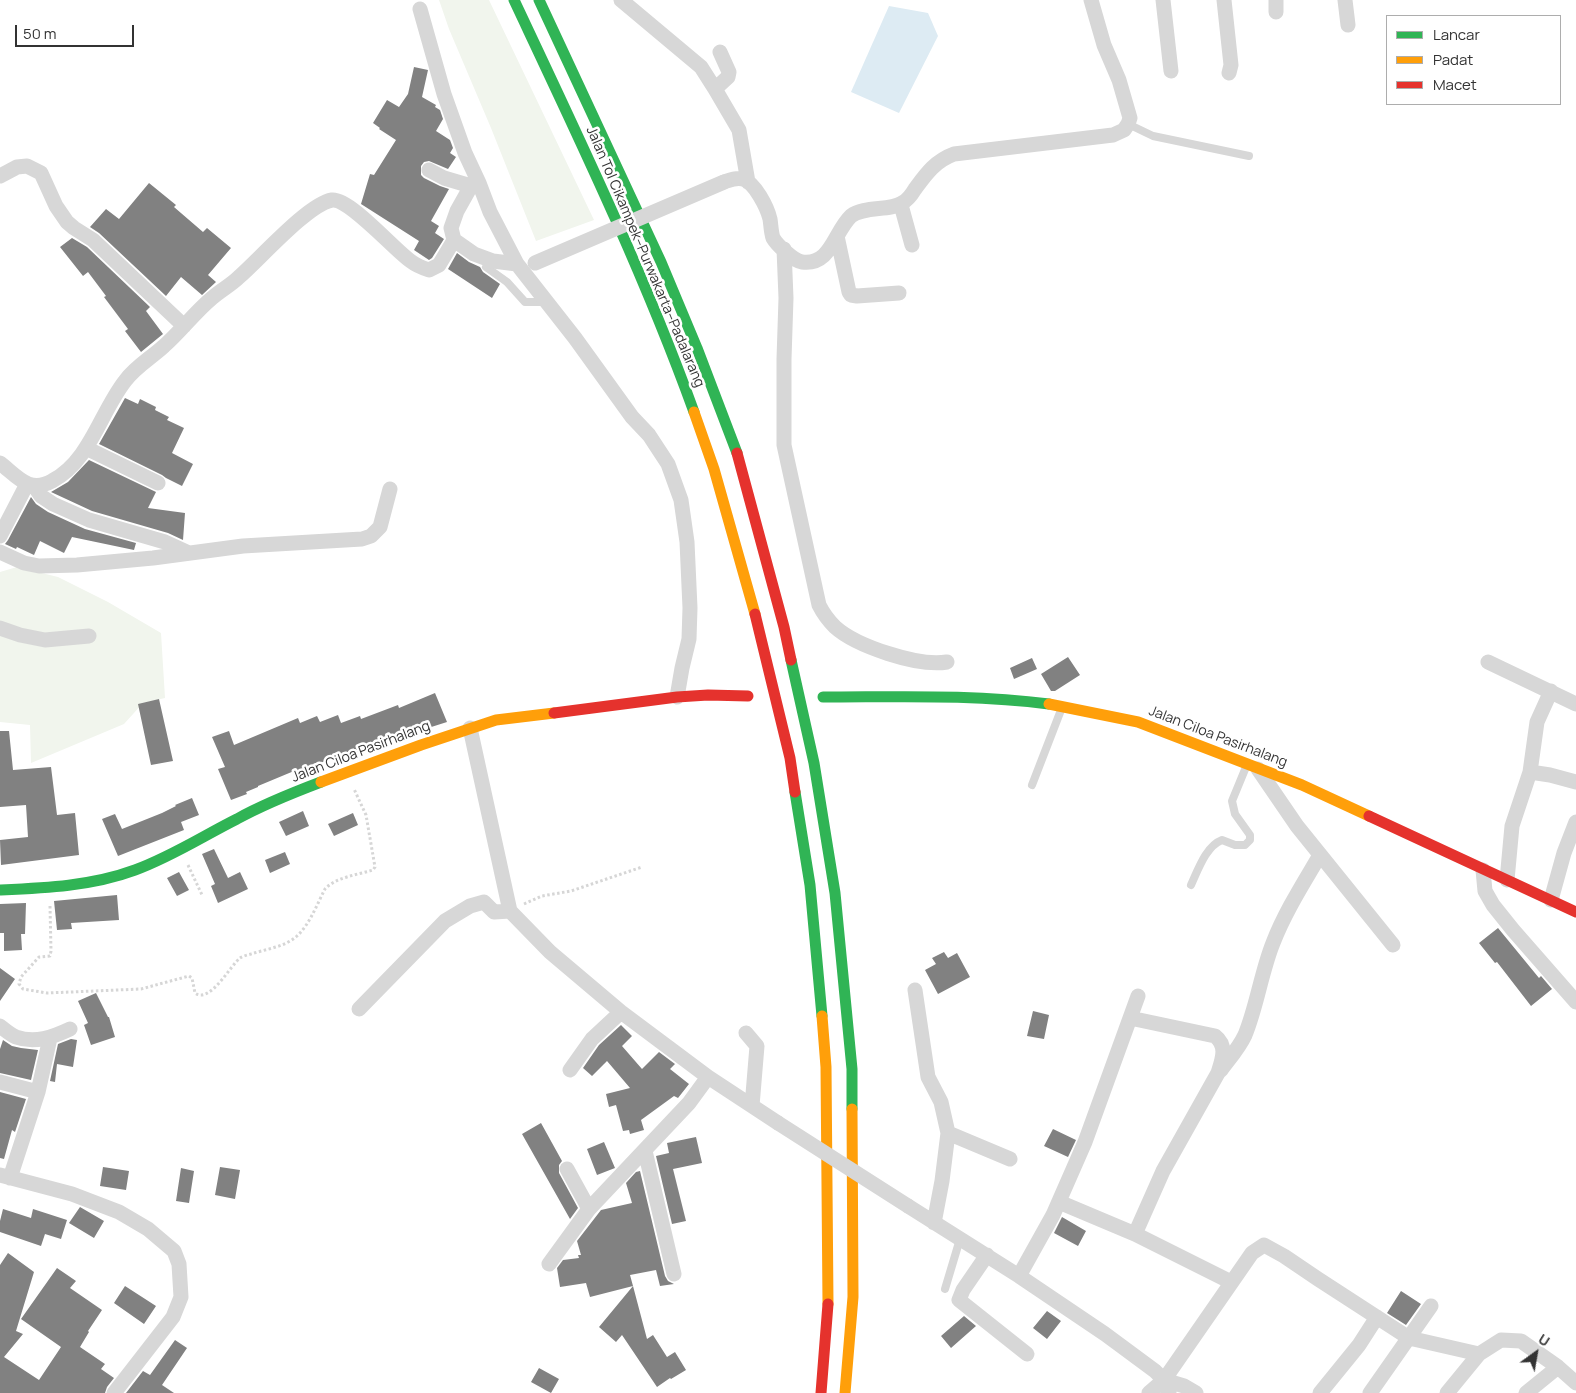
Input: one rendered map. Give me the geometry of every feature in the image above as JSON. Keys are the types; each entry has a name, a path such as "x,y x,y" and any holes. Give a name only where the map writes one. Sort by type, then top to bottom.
{"main road":[{"name":"Jalan Tol Cikampek–Purwakarta–Padalarang","path":"514,0 594,168 672,353 714,469 759,627 790,758 810,885 826,1067 829,1296 821,1393"},
{"name":"Jalan Tol Cikampek–Purwakarta–Padalarang","path":"539,0 661,262 697,348 738,456 784,627 810,744 835,893 852,1069 853,1297 845,1393"},
{"name":"Jalan Ciloa Pasirhalang","path":"0,890 50,888 90,883 126,873 180,849 272,802 496,720 677,697 708,695 748,696"},
{"name":"Jalan Ciloa Pasirhalang","path":"823,697 966,697 1018,700 1062,706 1138,722 1302,785 1576,912"}],"street":[{"path":"621,0 701,67 739,130 748,182"},
{"path":"475,184 457,211 451,228 454,240 474,254 493,261 524,266 736,178 748,182 759,194 767,212 773,237 784,249 796,260 802,262 816,261 824,256 852,215 867,210 901,205 912,194 930,169 954,154 1121,133 1130,118 1120,80 1104,45 1091,0"},
{"path":"1163,0 1170,71"},
{"path":"1224,0 1231,65 1230,73"},
{"path":"1345,0 1348,25"},
{"path":"420,9 444,94 475,184 490,212 546,302 575,338 632,417 649,435 668,464 681,500 687,542 690,608 689,640 677,697"},
{"path":"715,89 728,77 729,72 720,52"},
{"path":"0,176 17,167 27,166 41,173 56,206 67,222 94,240 184,326"},
{"path":"428,170 444,178 475,184"},
{"path":"30,485 52,482 72,466 86,448 125,380 164,346 212,298 238,278 311,211 333,200 339,201 358,214 411,262 429,270 439,265 454,240"},
{"path":"901,205 912,245"},
{"path":"838,236 849,292 852,295 898,293"},
{"path":"784,249 786,298 784,445 819,605 826,618 835,627 873,649 907,658 939,663 947,662"},
{"path":"86,448 158,483"},
{"path":"0,463 53,504 90,520 165,542 189,553"},
{"path":"0,536 30,485"},
{"path":"0,552 24,563 39,566 107,563 243,546 362,539 371,536 380,527 390,489"},
{"path":"0,628 20,635 45,640 89,636"},
{"path":"1488,662 1576,704"},
{"path":"1506,880 1512,826 1530,772 1537,722 1551,691"},
{"path":"470,728 510,910 550,952 621,1012 708,1077 1019,1276 1105,1334 1154,1371 1167,1387"},
{"path":"1252,767 1393,945"},
{"path":"1530,772 1550,774 1576,782"},
{"path":"1551,900 1564,853 1576,822"},
{"path":"1135,1234 1163,1171 1218,1073 1244,1035 1273,942 1290,906 1320,855"},
{"path":"1483,870 1485,890 1493,905 1576,1002"},
{"path":"359,1009 445,921 470,906 484,902 494,912 510,910"},
{"path":"915,990 928,1077 941,1102 948,1133 934,1223"},
{"path":"1019,1276 1059,1202 1085,1142 1138,996"},
{"path":"570,1070 592,1040 621,1012"},
{"path":"1130,1018 1215,1036 1221,1041 1223,1047 1218,1073"},
{"path":"0,1026 15,1037 39,1040 50,1038 70,1029"},
{"path":"746,1033 757,1046 752,1106"},
{"path":"50,1038 38,1092 5,1176 72,1194 119,1212 148,1229 174,1251 178,1264 181,1297 173,1317 114,1393"},
{"path":"549,1264 589,1209 689,1103 708,1077"},
{"path":"0,1082 38,1092"},
{"path":"948,1133 1010,1159"},
{"path":"645,1151 674,1274"},
{"path":"567,1169 589,1209"},
{"path":"1059,1202 1135,1234 1231,1282"},
{"path":"1167,1387 1231,1282 1252,1253 1264,1245 1284,1256 1408,1338 1479,1354"},
{"path":"987,1256 963,1290 959,1300 1027,1354"},
{"path":"1370,1393 1431,1306"},
{"path":"1320,1393 1359,1345 1377,1317"},
{"path":"1447,1393 1479,1354 1501,1340 1521,1342 1558,1367 1576,1383"},
{"path":"1526,1393 1558,1367"},
{"path":"1149,1393 1167,1387 1184,1386 1196,1393"}],"lane":[{"path":"1128,124 1153,136 1250,156"},
{"path":"486,267 507,282 525,302 546,302"},
{"path":"1032,785 1062,706"},
{"path":"1191,885 1210,847 1222,840 1236,845 1245,845 1250,840 1250,835 1235,814 1232,801 1252,767"},
{"path":"945,1289 960,1239"}],"path":[{"path":"50,888 50,956 39,956 21,977 19,984 23,989 47,993 141,988 189,976 192,978 197,995 210,993 241,957 285,944 297,936 304,928 328,886 337,880 373,870 375,867 366,815 347,773"},
{"path":"180,849 202,895"},
{"path":"510,910 542,896 571,891 642,866"}],"shaded area":[{"path":"439,0 489,0 594,220 536,241 449,29"},
{"path":"889,6 928,13 938,36 899,113 851,92"},
{"path":"17,567 58,577 108,602 161,633 165,698 143,703 124,724 31,763 30,725 0,722 0,572"}],"building":[{"path":"414,67 428,70 422,97 436,105 435,107 440,110 443,119 436,131 450,140 453,148 450,153 456,157 448,169 429,161 424,162 421,166 421,175 424,178 449,189 431,221 439,226 435,233 444,239 429,260 414,250 419,241 361,204 370,174 374,175 396,140 373,123 387,100 399,107 408,94"},
{"path":"149,183 176,205 174,207 203,232 207,228 231,248 208,275 216,282 202,295 181,277 166,296 99,233 90,227 106,209 119,219"},
{"path":"72,238 87,247 150,307 146,311 163,334 141,352 125,331 128,329 88,272 83,276 60,247"},
{"path":"457,253 480,267 483,272 500,284 492,298 448,269"},
{"path":"125,398 138,404 140,399 156,407 155,410 169,417 167,420 184,428 172,453 193,464 182,486 99,444"},
{"path":"89,460 156,492 148,508 185,513 183,540 168,533 92,511 51,492 68,482"},
{"path":"31,497 36,504 48,512 85,529 136,543 134,550 72,537 64,553 40,541 34,555 5,544"},
{"path":"1068,657 1080,675 1055,691 1051,691 1041,674"},
{"path":"1032,658 1037,669 1014,679 1010,668"},
{"path":"435,693 447,722 425,729 423,725 393,737 394,739 379,746 354,755 353,752 294,773 294,771 231,800 218,769 225,767 212,737 229,731 234,745 298,718 300,723 317,716 320,722 338,715 341,723 360,716 361,719 398,705 399,708"},
{"path":"159,699 173,761 151,765 138,704"},
{"path":"0,731 9,731 13,770 51,767 57,815 75,813 79,855 1,865 0,840 28,837 26,805 0,807"},
{"path":"192,798 199,815 181,822 184,830 118,856 102,819 115,814 122,829 162,813"},
{"path":"303,811 309,826 286,836 279,822"},
{"path":"353,813 358,825 334,836 328,824"},
{"path":"214,849 228,878 240,872 248,889 218,903 211,886 215,884 202,854"},
{"path":"285,852 290,864 270,873 265,860"},
{"path":"179,872 189,890 177,896 167,878"},
{"path":"117,895 119,920 71,923 72,929 57,930 54,901"},
{"path":"26,903 25,934 21,934 22,950 4,951 4,933 0,933 0,904"},
{"path":"1498,928 1539,978 1541,976 1552,989 1531,1006 1497,962 1495,963 1479,943"},
{"path":"944,952 948,958 957,953 970,977 938,994 925,970 936,964 932,958"},
{"path":"0,968 15,979 0,1001"},
{"path":"96,993 109,1017 115,1037 91,1045 84,1025 88,1023 78,1001"},
{"path":"1033,1011 1049,1015 1044,1039 1027,1036"},
{"path":"621,1025 632,1036 622,1046 642,1069 659,1052 675,1064 670,1069 689,1084 678,1098 674,1096 641,1120 644,1130 630,1134 629,1130 623,1131 616,1105 609,1107 606,1094 630,1088 607,1061 592,1076 583,1068 599,1045"},
{"path":"71,1039 77,1040 73,1067 57,1064 55,1082 50,1081 58,1044"},
{"path":"3,1040 12,1046 38,1050 31,1080 0,1073 0,1049"},
{"path":"0,1092 26,1099 15,1132 12,1130 4,1159 0,1158"},
{"path":"541,1123 562,1161 559,1165 559,1173 578,1208 570,1219 522,1134"},
{"path":"1053,1129 1076,1140 1068,1157 1044,1146"},
{"path":"696,1137 702,1163 673,1169 686,1221 672,1224 656,1156 669,1153 667,1143"},
{"path":"604,1142 615,1168 597,1175 587,1149"},
{"path":"103,1167 129,1171 126,1190 100,1186"},
{"path":"220,1167 240,1170 235,1199 215,1195"},
{"path":"181,1168 194,1171 189,1203 176,1201"},
{"path":"640,1171 665,1276 668,1281 674,1284 660,1286 656,1270 630,1275 633,1286 590,1297 586,1283 560,1287 557,1268 563,1260 579,1258 578,1255 581,1255 577,1241 601,1210 632,1203 626,1183 636,1172"},
{"path":"80,1207 104,1221 94,1238 69,1223"},
{"path":"3,1209 31,1218 33,1209 67,1220 61,1239 45,1234 41,1246 0,1232"},
{"path":"1062,1217 1086,1231 1078,1246 1054,1233"},
{"path":"8,1253 34,1272 16,1331 23,1334 4,1357 39,1380 61,1347 21,1319 57,1268 76,1281 70,1288 102,1310 80,1347 105,1364 101,1369 114,1378 105,1393 0,1393 0,1265"},
{"path":"125,1286 156,1306 144,1324 114,1303"},
{"path":"633,1286 647,1339 653,1335 667,1357 675,1352 686,1370 657,1387 622,1335 616,1342 599,1327"},
{"path":"1401,1291 1421,1304 1406,1325 1387,1313"},
{"path":"1047,1311 1061,1321 1047,1339 1033,1328"},
{"path":"964,1316 976,1326 951,1348 941,1336"},
{"path":"175,1340 187,1348 162,1385 174,1393 126,1393 143,1371 150,1375"},
{"path":"539,1368 559,1379 551,1393 531,1382"}],"traffic: fast":[{"path":"514,0 632,256 694,412"},
{"path":"539,0 661,262 697,348 737,453"},
{"path":"791,660 814,763 835,893 852,1069 852,1109"},
{"path":"823,697 965,697 1049,704"},
{"path":"0,890 85,883 135,870 174,853 257,808 321,782"},
{"path":"795,792 810,885 822,1016"}],"traffic: slow":[{"path":"694,412 714,469 755,614"},
{"path":"1049,704 1138,722 1302,785 1369,816"},
{"path":"321,782 496,720 554,713"},
{"path":"822,1016 826,1067 828,1304"},
{"path":"845,1393 853,1297 852,1109"}],"traffic: jam":[{"path":"737,453 784,627 791,660"},
{"path":"755,614 790,758 795,792"},
{"path":"554,713 677,697 708,695 748,696"},
{"path":"1369,816 1576,912"},
{"path":"821,1393 828,1304"}]}
